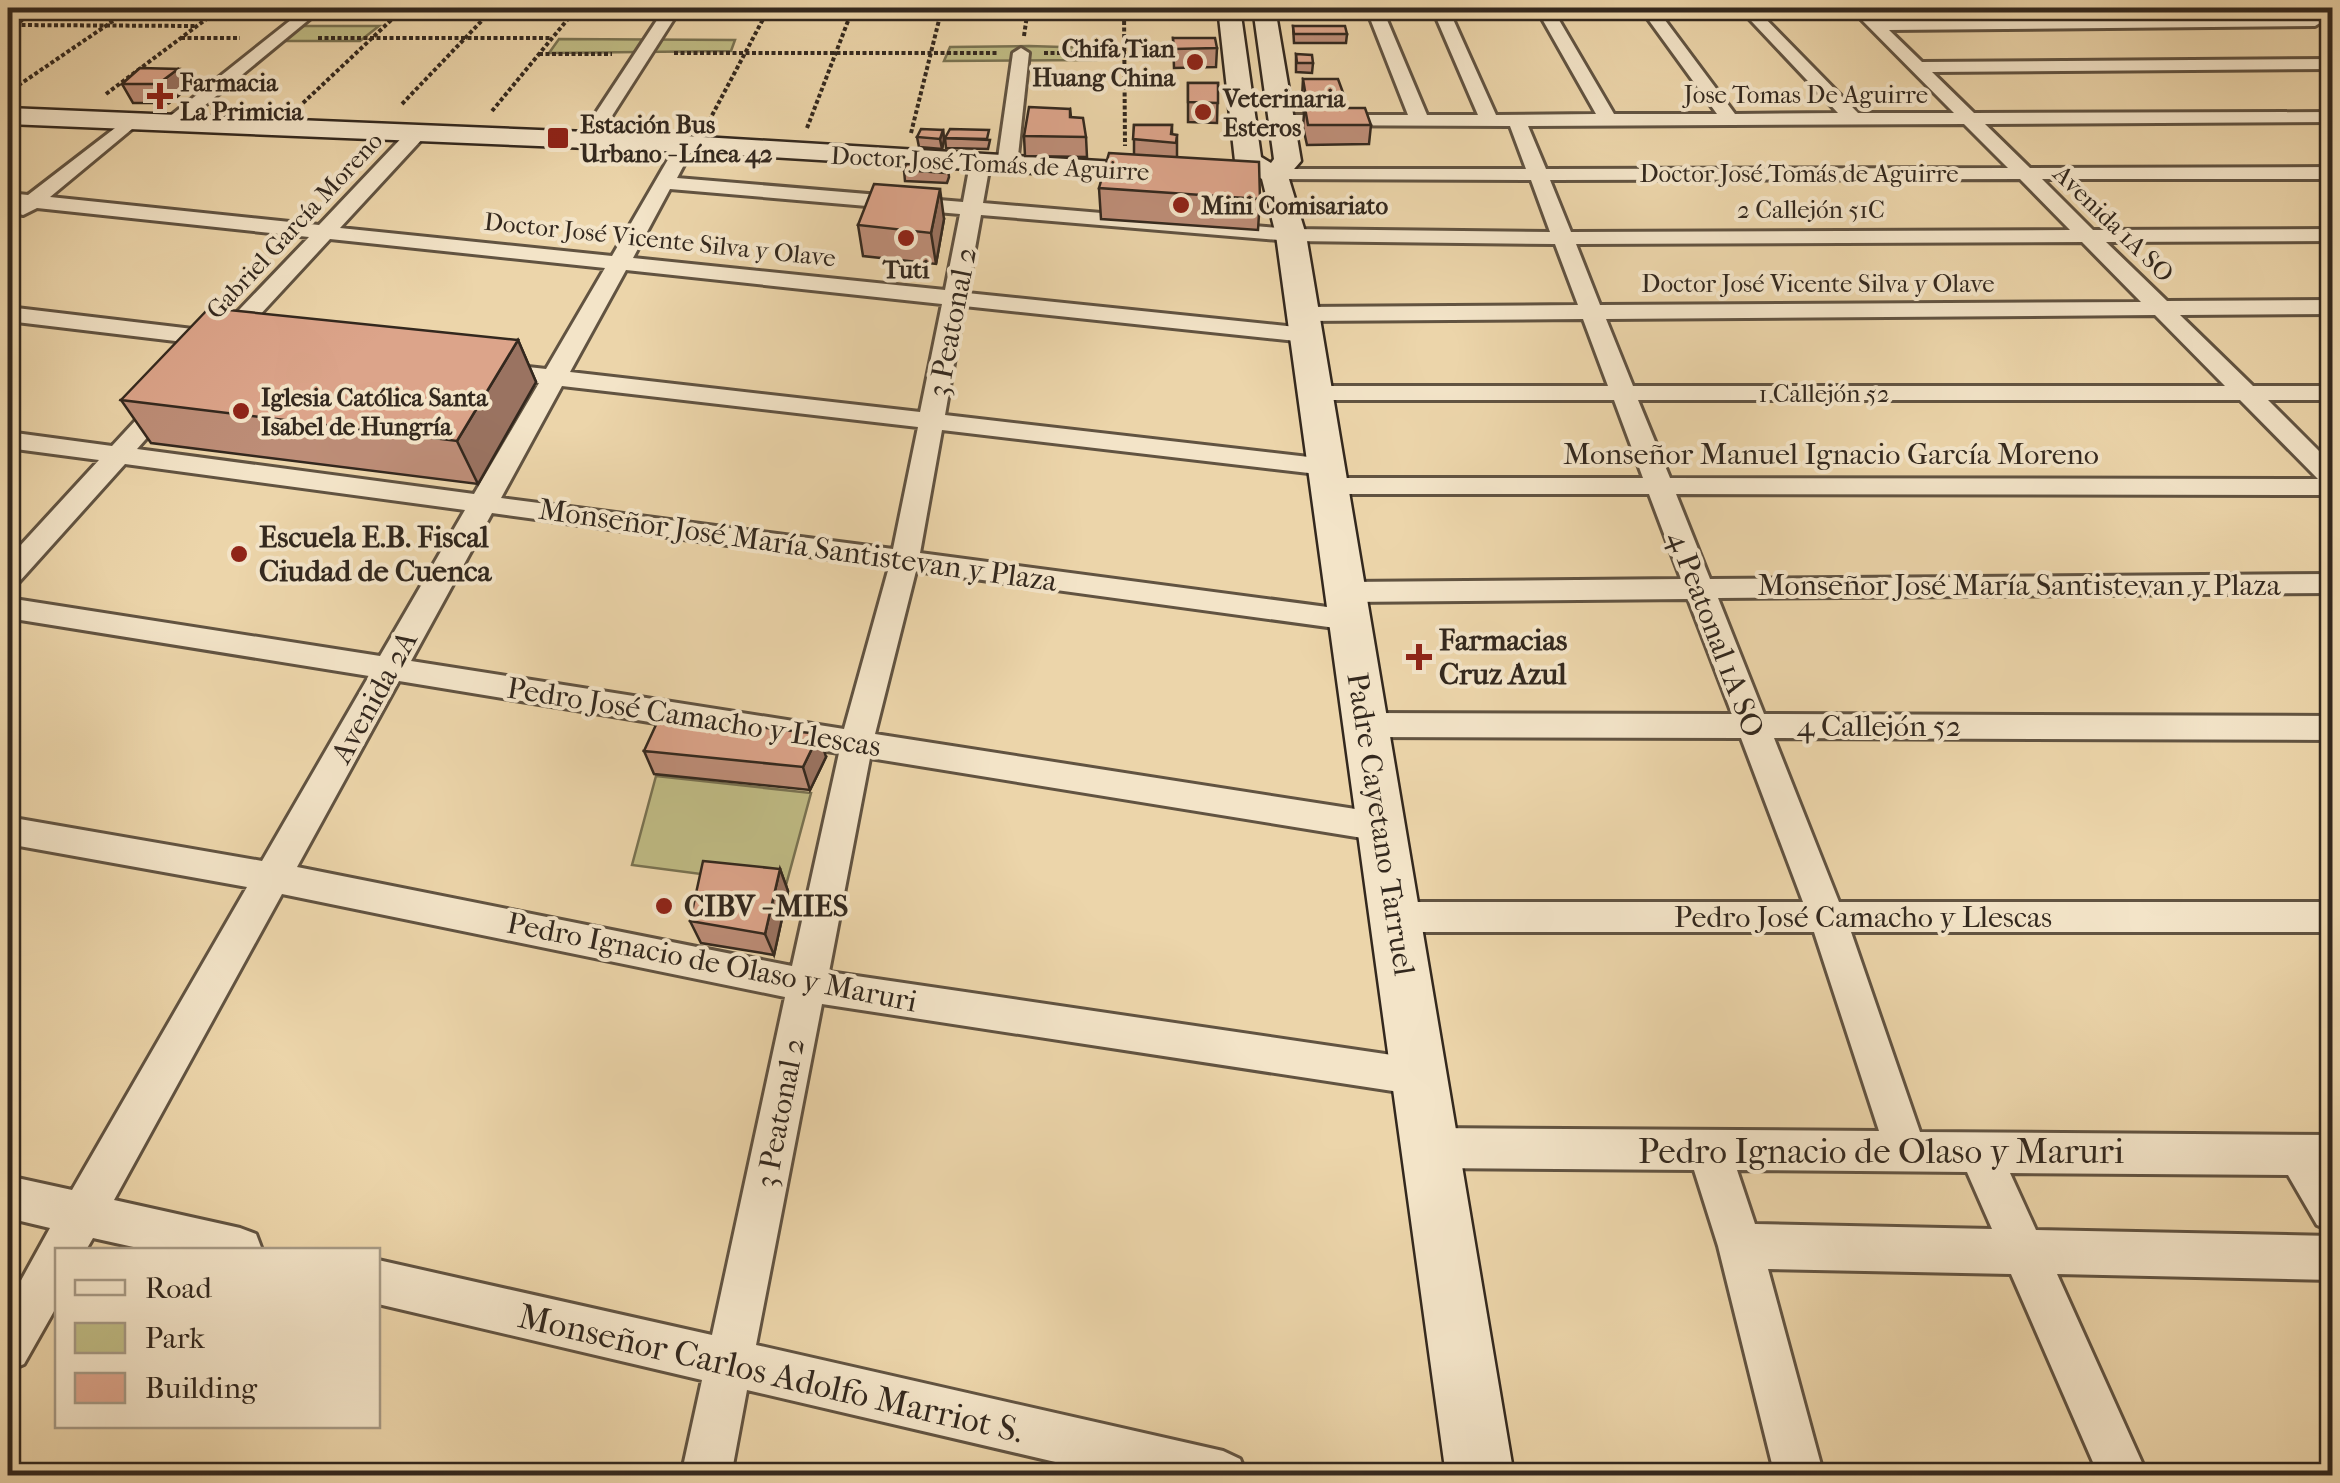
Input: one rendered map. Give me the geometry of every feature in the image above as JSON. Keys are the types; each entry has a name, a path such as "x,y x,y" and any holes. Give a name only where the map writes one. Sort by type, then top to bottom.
{"street":[{"path":"175,122 316,8"},
{"path":"587,140 673,8"},
{"name":"Padre Cayetano Tarruel","path":"1229,8 1248,161 1274,175 1291,235 1480,1476"},
{"name":"Padre Cayetano Tarruel","path":"1264,8 1288,161 1274,175"},
{"path":"1374,8 1420,120"},
{"name":"4 Peatonal 1A SO","path":"1440,8 1537,174 1827,918 1906,1151"},
{"path":"1544,8 1608,120"},
{"path":"1648,8 1730,120"},
{"path":"1747,8 1853,119"},
{"name":"Avenida 1A SO","path":"1858,8 2332,478"},
{"path":"2292,8 2332,32"},
{"path":"1876,25 2315,21"},
{"name":"3 Peatonal 2","path":"706,1476 857,743 905,560 974,210 994,165 1021,53"},
{"path":"1919,67 2332,64"},
{"name":"Doctor José Tomás de Aguirre","path":"8,116 692,145 1125,172 2332,173"},
{"name":"Jose Tomas De Aguirre","path":"1280,121 2332,117"},
{"path":"8,221 132,120"},
{"name":"Gabriel García Moreno","path":"8,576 418,132"},
{"name":"Avenida 2A","path":"72,1232 618,263 664,183 692,145"},
{"name":"2 Callejón 51C","path":"664,183 1291,235 2332,235"},
{"name":"Doctor José Vicente Silva y Olave","path":"8,199 957,298 1305,324 1591,312 2332,308"},
{"path":"8,314 264,344"},
{"name":"Monseñor Manuel Ignacio García Moreno","path":"457,366 933,419 1328,476 1659,486 2332,488"},
{"name":"1 Callejón 52","path":"1315,393 2332,393"},
{"name":"Monseñor José María Santistevan y Plaza","path":"8,440 905,560 1348,606 1698,586 2332,583"},
{"name":"Pedro José Camacho y Llescas","path":"8,608 1380,826"},
{"name":"4 Callejón 52","path":"1366,725 2332,728"},
{"name":"Pedro Ignacio de Olaso y Maruri","path":"8,830 272,877 806,984 1419,1077"},
{"name":"Pedro José Camacho y Llescas","path":"1394,917 2332,918"},
{"name":"Pedro Ignacio de Olaso y Maruri","path":"1430,1148 2316,1155"},
{"path":"1709,1150 1740,1246 1800,1476"},
{"path":"1980,1152 2124,1476"},
{"path":"2316,1155 2332,1210"},
{"path":"8,1197 72,1232 221,1248"},
{"path":"1740,1246 2332,1258"},
{"path":"8,1348 55,1264"},
{"name":"Monseñor Carlos Adolfo Marriot S.","path":"380,1282 1223,1476"}],"path":[{"path":"8,30 42,8"},
{"path":"8,92 132,8"},
{"path":"73,119 221,8"},
{"path":"280,125 404,8"},
{"path":"378,130 494,8"},
{"path":"472,135 577,8"},
{"path":"692,145 769,8"},
{"path":"798,153 853,8"},
{"path":"905,160 942,8"},
{"path":"1124,8 1125,172"},
{"path":"15,25 196,26"},
{"path":"181,38 551,38"},
{"path":"538,54 1233,53"}],"green space":[{"path":"296,26 379,26 360,41 278,41"},
{"path":"559,39 735,40 731,51 549,53"},
{"path":"950,47 1095,48 1096,60 944,61"},
{"path":"656,776 811,793 786,885 632,865"}],"building":[{"path":"1293,26 1345,26 1347,34 1294,34"},
{"path":"1173,38 1215,38 1217,48 1174,49"},
{"path":"1296,54 1312,55 1313,63 1297,63"},
{"path":"140,68 178,69 158,84 122,84"},
{"path":"1303,79 1338,79 1345,98 1306,97"},
{"path":"1188,83 1218,83 1218,103 1188,102"},
{"path":"1029,107 1070,109 1070,117 1083,118 1086,137 1024,136"},
{"path":"1305,108 1365,108 1371,125 1308,125"},
{"path":"1134,125 1172,125 1176,143 1133,139"},
{"path":"921,129 943,130 940,139 917,137"},
{"path":"950,129 989,130 987,139 945,138"},
{"path":"1109,153 1259,162 1260,199 1099,188"},
{"path":"906,164 948,167 945,173 904,170"},
{"path":"874,184 940,189 931,233 858,225"},
{"path":"209,308 518,340 457,441 121,400"},
{"path":"660,716 819,734 803,767 644,751"},
{"path":"703,861 780,869 765,934 690,921"}],"place":[{"name":"Chifa Tian Huang China","path":"1195,62"},
{"name":"Farmacia La Primicia","path":"160,96"},
{"name":"Veterinaria Esteros","path":"1203,112"},
{"name":"Estación Bus Urbano - Línea 42","path":"558,138"},
{"name":"Mini Comisariato","path":"1181,205"},
{"name":"Tuti","path":"906,238"},
{"name":"Iglesia Católica Santa Isabel de Hungría","path":"241,411"},
{"name":"Escuela E.B. Fiscal Ciudad de Cuenca","path":"239,554"},
{"name":"Farmacias Cruz Azul","path":"1419,657"},
{"name":"CIBV - MIES","path":"664,906"}]}
